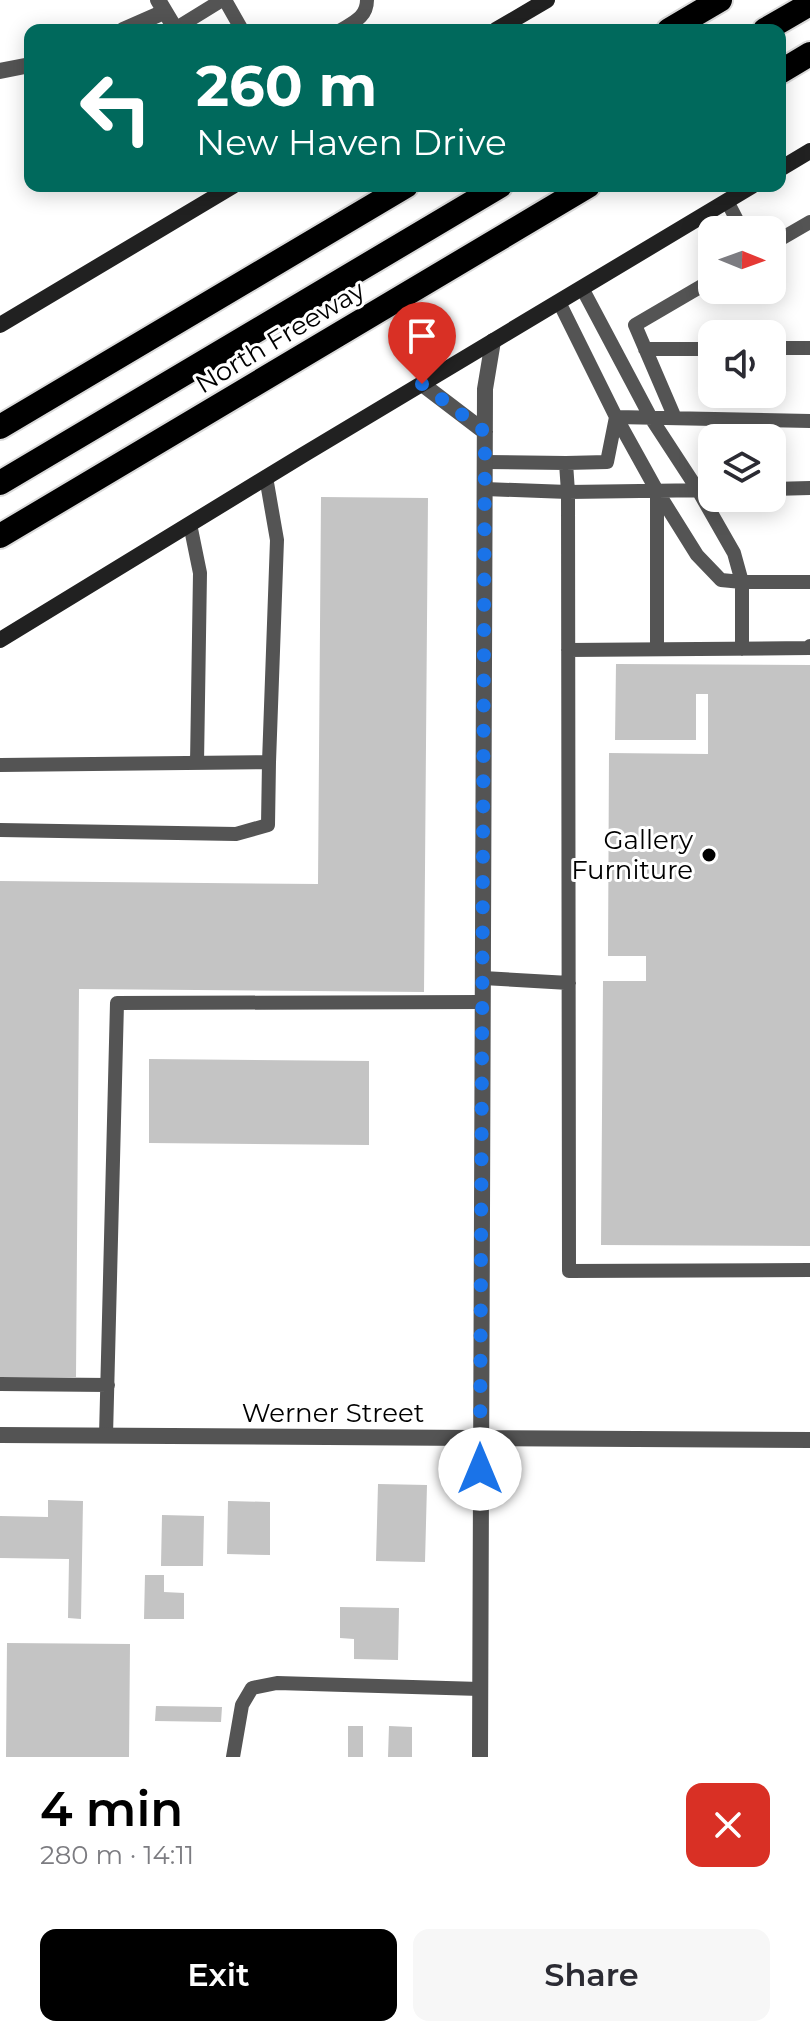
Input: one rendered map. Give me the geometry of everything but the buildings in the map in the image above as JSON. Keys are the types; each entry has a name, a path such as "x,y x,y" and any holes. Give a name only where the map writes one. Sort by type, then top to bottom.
{"highway":[{"path":"679,24 720,0"},
{"path":"775,24 810,4"},
{"path":"786,68 810,54"},
{"path":"0,427 396,192"},
{"name":"North Freeway","path":"0,483 490,192"},
{"name":"North Freeway","path":"0,536 578,192"}],"main road":[{"path":"506,24 547,0"},
{"path":"786,165 810,151"},
{"path":"0,325 223,192"},
{"path":"0,640 742,192"}],"street":[{"path":"132,24 161,6 172,24"},
{"path":"0,71 24,66"},
{"path":"480,1757 485,389 493,341"},
{"path":"422,384 485,432"},
{"name":"Werner Street","path":"0,1435 810,1440"}],"lane":[{"path":"183,24 223,0 238,24"},
{"path":"350,24 363,15 367,0"},
{"path":"727,201 735,216"},
{"path":"786,236 810,222"},
{"path":"582,288 651,418 698,481"},
{"path":"675,418 635,325 698,288"},
{"path":"559,302 616,417 697,555 721,580 810,582"},
{"path":"786,348 810,348"},
{"path":"645,349 698,349"},
{"path":"616,417 810,421"},
{"path":"485,462 607,462 616,417"},
{"path":"566,463 569,1271 810,1270"},
{"path":"0,830 236,834 268,825 277,540 266,477"},
{"path":"786,489 810,488"},
{"path":"485,489 568,492 698,490"},
{"path":"657,491 657,649"},
{"path":"715,512 734,553 742,582 742,649"},
{"path":"190,524 200,573 197,763"},
{"path":"568,650 810,646"},
{"path":"0,765 269,762"},
{"path":"483,978 569,983"},
{"path":"106,1436 117,1003 483,1002"},
{"path":"0,1384 108,1385"},
{"path":"233,1757 242,1705 252,1688 277,1683 480,1689"}],"place":[{"name":"Gallery Furniture","path":"709,855"}],"route":[{"path":"422,384 485,432 480,1469"}]}
